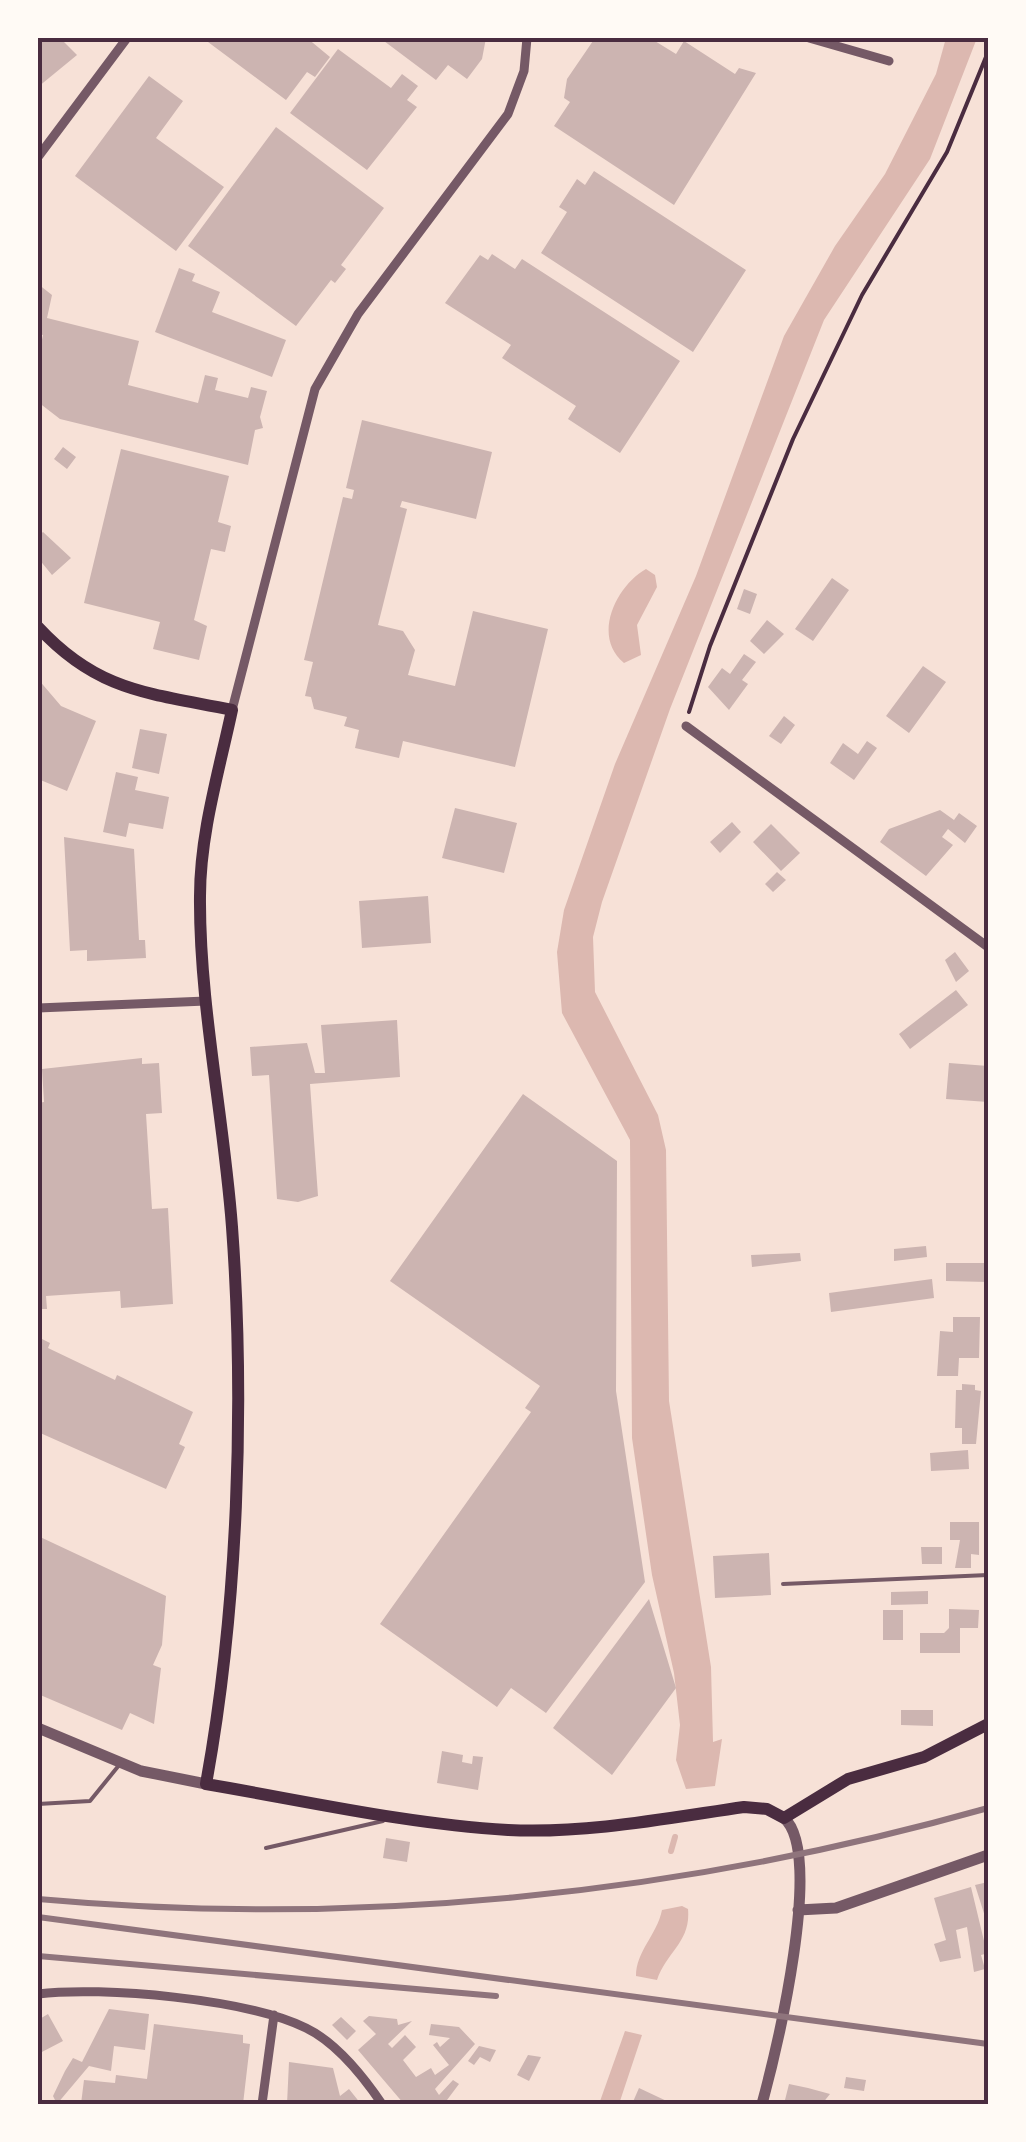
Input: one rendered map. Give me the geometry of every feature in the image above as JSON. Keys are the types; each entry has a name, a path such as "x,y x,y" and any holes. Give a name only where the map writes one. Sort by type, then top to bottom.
{"main road":[{"path":"38,627 62,654 98,679 232,710 202,855 200,896 206,1001 232,1230 237,1390 229,1597 206,1784 398,1817 527,1830 744,1807 761,1808 784,1818 848,1779 924,1757 988,1724"}],"street":[{"path":"38,157 127,38"},
{"path":"232,710 315,389 358,314 508,114 524,71 527,38"},
{"path":"809,38 889,61"},
{"path":"686,726 988,947"},
{"path":"38,1008 206,1001"},
{"path":"38,1728 120,1764 206,1784"},
{"path":"762,2104 783,2018 798,1910 799,1842 795,1829 784,1818"},
{"path":"798,1910 836,1908 988,1855"},
{"path":"38,1994 119,1993 274,2016 322,2038 382,2104"},
{"path":"262,2104 274,2016"}],"lane":[{"path":"784,1584 988,1575"},
{"path":"38,1804 90,1802 120,1764"},
{"path":"266,1848 398,1817"}],"path":[{"path":"686,726 710,646 793,438 870,280 947,152 988,52"}],"shaded area":[{"path":"946,38 977,38 930,159 824,320 670,709 593,937 595,992 658,1115 666,1150 669,1401 711,1667 713,1742 722,1739 715,1786 686,1789 676,1760 680,1725 674,1673 652,1575 632,1438 630,1140 562,1013 557,952 564,910 615,764 696,576 784,336 835,246 885,174 936,74"},
{"path":"646,569 655,575 657,587 637,625 641,655 624,663 609,639 612,612 626,587"},
{"path":"682,1906 688,1909 686,1930 657,1980 636,1976 639,1959 662,1910"},
{"path":"625,2031 642,2035 619,2104 599,2104"}],"building":[{"path":"38,38 60,38 77,55 38,87"},
{"path":"223,38 307,38 330,57 315,77 307,72 286,100 208,42"},
{"path":"380,38 486,38 482,59 467,79 448,65 436,80"},
{"path":"595,38 650,38 676,54 684,41 735,74 739,68 756,73 674,205 554,126 570,102 564,98 567,79"},
{"path":"338,49 391,88 402,74 418,86 407,100 417,107 367,170 290,113"},
{"path":"149,76 183,101 156,138 224,187 176,251 75,176"},
{"path":"276,127 384,208 341,265 346,269 335,283 331,280 296,326 188,246"},
{"path":"594,171 746,270 693,352 541,253 567,212 559,207 577,179 585,185"},
{"path":"492,254 515,269 522,259 680,361 620,453 568,419 576,406 502,358 511,345 445,303 480,255 488,260"},
{"path":"179,268 195,274 192,281 220,292 212,312 286,340 272,377 155,332"},
{"path":"38,284 52,295 47,318 139,341 128,385 198,403 205,375 218,378 215,390 248,398 251,387 267,391 260,417 263,428 255,430 248,465 60,419 38,402 38,357 43,335 38,334"},
{"path":"362,420 492,452 476,519 402,501 400,507 407,509 378,625 403,631 415,650 408,675 455,686 473,611 548,629 515,767 403,741 399,758 355,748 359,730 344,726 347,717 314,709 311,697 305,696 313,662 304,660 343,497 352,499 354,490 346,488"},
{"path":"63,447 76,457 67,469 54,459"},
{"path":"121,449 229,476 218,522 231,526 225,552 211,549 194,620 207,626 199,660 153,649 160,622 84,603"},
{"path":"43,532 71,558 52,575 38,558 38,536"},
{"path":"832,578 849,590 813,641 795,629"},
{"path":"744,589 757,594 750,614 737,609"},
{"path":"767,620 784,634 764,654 750,641"},
{"path":"744,654 756,662 742,680 748,684 729,710 708,687 722,668 730,674"},
{"path":"923,666 946,682 909,733 886,716"},
{"path":"38,679 61,706 96,721 67,791 38,779"},
{"path":"784,716 795,725 781,744 769,736"},
{"path":"140,729 167,734 159,774 132,768"},
{"path":"867,741 877,748 854,780 830,763 843,743 858,754"},
{"path":"116,772 138,777 135,790 169,797 163,829 129,823 126,837 103,832"},
{"path":"455,808 517,823 504,873 442,858"},
{"path":"940,810 954,820 959,813 977,826 965,843 948,829 942,837 953,845 926,876 880,842 889,829"},
{"path":"732,822 741,832 720,853 710,842"},
{"path":"771,824 800,853 781,871 753,842"},
{"path":"64,837 134,849 139,940 145,940 146,958 87,961 87,950 70,951"},
{"path":"777,872 786,880 773,892 765,884"},
{"path":"428,896 431,943 362,948 359,901"},
{"path":"955,952 969,971 956,982 945,960"},
{"path":"956,990 968,1005 910,1049 899,1034"},
{"path":"397,1020 400,1077 310,1084 318,1196 298,1202 277,1199 269,1075 252,1076 250,1047 307,1043 315,1073 325,1073 321,1025"},
{"path":"142,1058 142,1064 159,1063 162,1113 146,1114 152,1209 168,1208 173,1304 121,1308 120,1291 46,1296 47,1309 38,1309 38,1103 44,1102 42,1069"},
{"path":"949,1063 988,1066 988,1102 946,1099"},
{"path":"523,1094 617,1161 616,1391 645,1582 546,1713 511,1688 497,1707 380,1624 531,1412 525,1408 540,1386 390,1281"},
{"path":"926,1246 927,1257 894,1261 894,1249"},
{"path":"800,1253 801,1261 752,1267 751,1255"},
{"path":"946,1263 988,1263 988,1282 946,1281"},
{"path":"932,1279 934,1298 831,1312 829,1293"},
{"path":"953,1317 980,1317 979,1358 959,1358 958,1376 937,1376 940,1331 953,1332"},
{"path":"38,1337 50,1343 48,1348 115,1380 117,1375 193,1412 179,1444 185,1447 166,1489 38,1432"},
{"path":"962,1384 975,1385 975,1390 981,1391 976,1444 962,1444 962,1428 955,1428 956,1390 962,1390"},
{"path":"968,1450 969,1469 931,1471 930,1453"},
{"path":"950,1522 979,1522 979,1555 971,1554 971,1568 955,1568 960,1540 950,1540"},
{"path":"38,1536 166,1596 162,1645 153,1665 161,1668 154,1724 130,1713 122,1730 38,1694"},
{"path":"921,1547 942,1547 942,1564 922,1564"},
{"path":"769,1553 771,1595 715,1598 713,1556"},
{"path":"928,1591 928,1604 891,1605 891,1592"},
{"path":"649,1599 676,1688 612,1775 553,1728"},
{"path":"949,1609 979,1610 978,1628 960,1628 960,1653 920,1653 920,1633 944,1633 949,1628"},
{"path":"883,1610 903,1610 903,1640 883,1640"},
{"path":"901,1710 933,1710 933,1726 901,1725"},
{"path":"442,1751 463,1755 462,1762 472,1764 473,1756 483,1757 478,1790 437,1783"},
{"path":"386,1838 410,1842 407,1862 383,1858"},
{"path":"988,1882 988,1926 975,1885"},
{"path":"971,1887 985,1945 985,1954 981,1955 985,1969 974,1972 967,1927 956,1930 961,1958 940,1962 934,1944 946,1940 934,1898"},
{"path":"109,2009 149,2014 145,2050 114,2046 111,2071 89,2066 57,2104 53,2096 65,2071 73,2058 82,2062"},
{"path":"48,2014 63,2041 38,2054 38,2020"},
{"path":"369,2016 397,2019 398,2025 412,2021 388,2044 392,2048 405,2035 416,2047 403,2060 416,2077 431,2068 435,2075 449,2065 433,2045 437,2042 440,2047 450,2038 429,2035 431,2024 459,2027 475,2044 435,2089 439,2095 453,2080 459,2084 444,2104 404,2104 358,2050 376,2034 363,2021"},
{"path":"341,2017 356,2031 347,2040 332,2025"},
{"path":"154,2024 243,2035 243,2043 250,2044 243,2104 81,2104 84,2080 115,2083 116,2075 147,2079"},
{"path":"479,2046 496,2050 490,2062 480,2057 474,2065 468,2061"},
{"path":"528,2055 541,2057 529,2081 517,2075"},
{"path":"289,2062 333,2068 340,2096 349,2089 361,2104 287,2104"},
{"path":"846,2077 866,2080 864,2091 844,2088"},
{"path":"789,2084 830,2094 822,2104 784,2104"},
{"path":"639,2088 673,2104 632,2104"}],"waterway":[{"path":"671,1851 675,1837"}],"railway":[{"path":"38,1899 278,1909 398,1906 517,1897 636,1883 754,1863 988,1808"},
{"path":"38,1917 988,2044"},
{"path":"38,1956 496,1996"}]}
